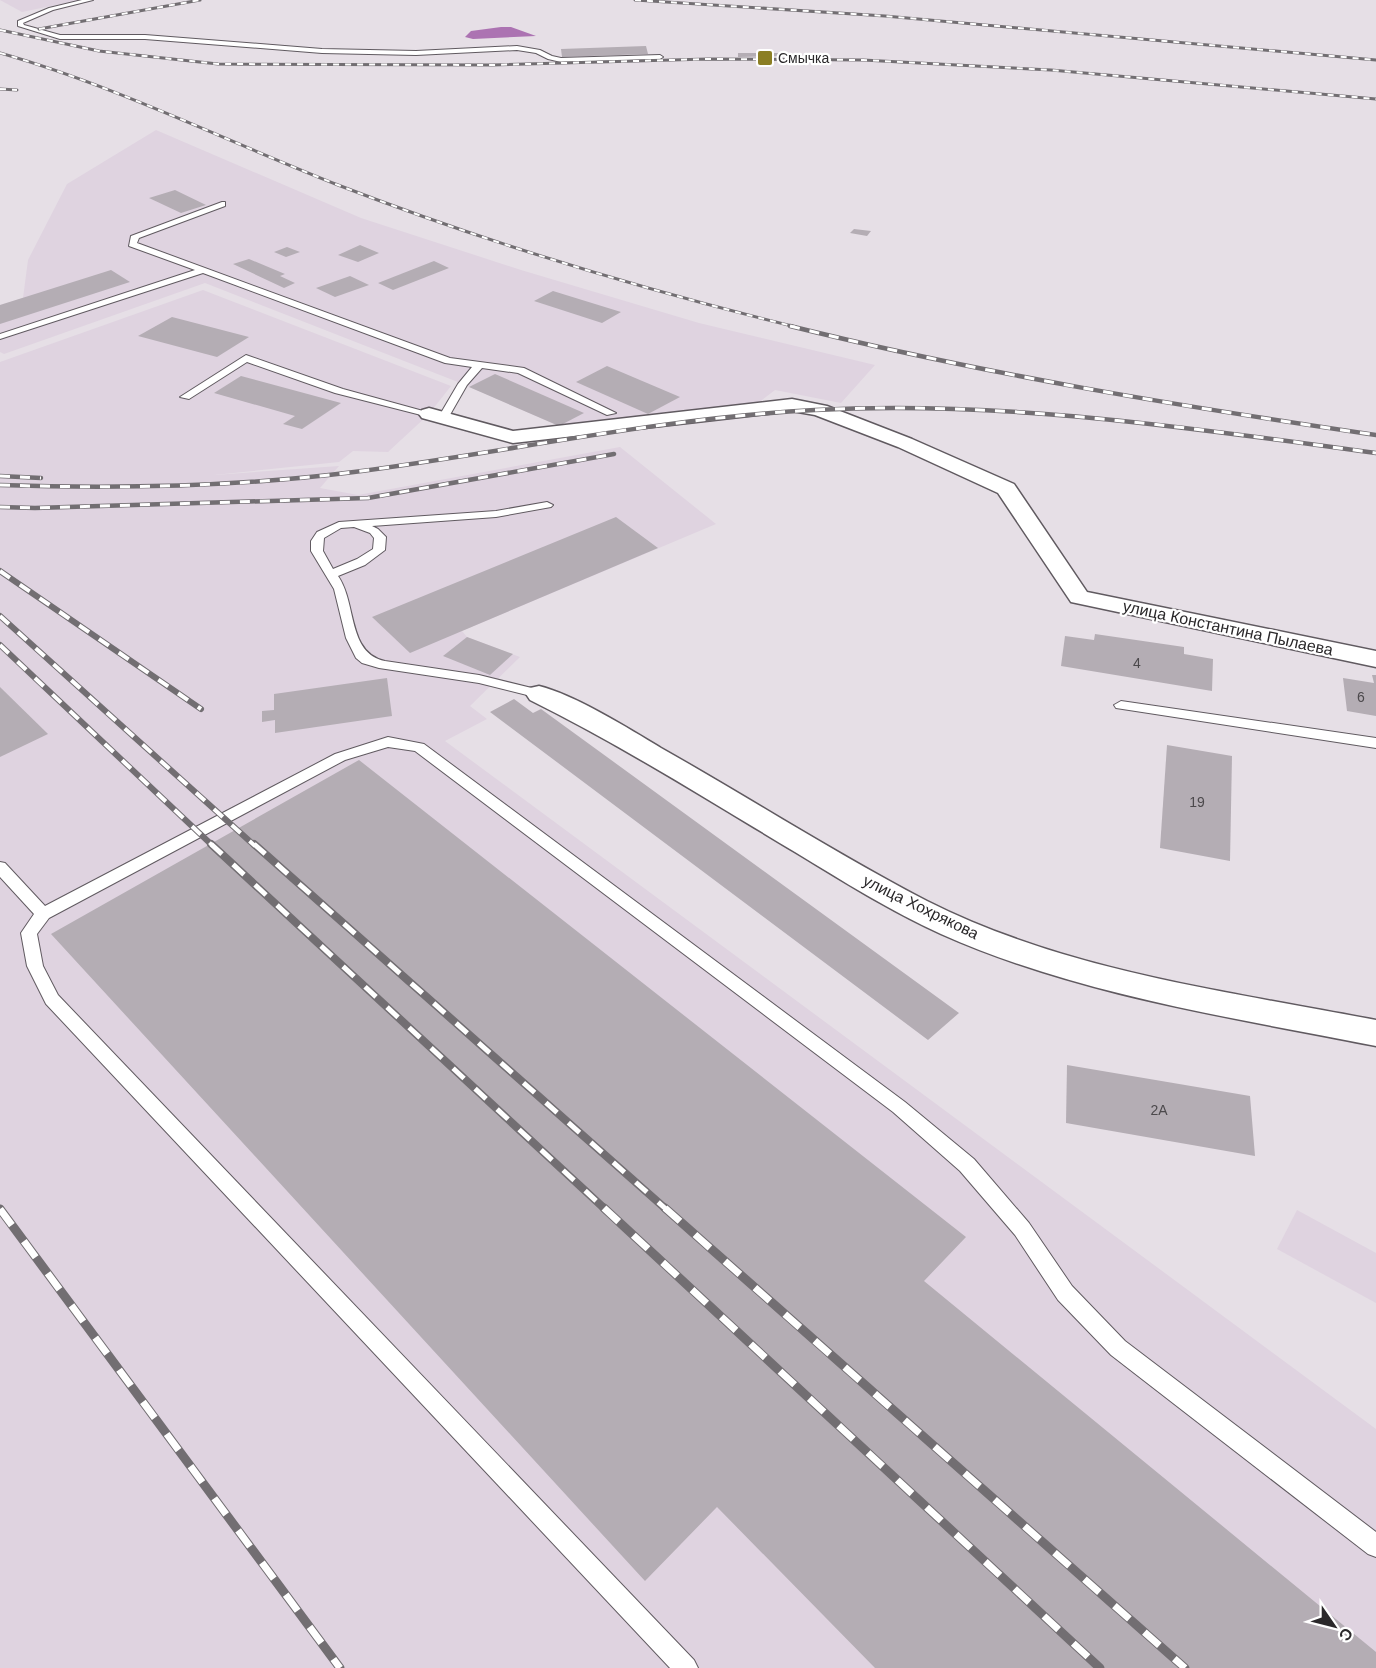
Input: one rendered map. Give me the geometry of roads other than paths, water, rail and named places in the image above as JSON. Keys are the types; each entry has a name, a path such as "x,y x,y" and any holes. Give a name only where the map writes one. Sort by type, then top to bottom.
{"street":[{"name":"улица Константина Пылаева","path":"436,416 513,437 792,405 820,410 905,443 1006,489 1079,597 1376,659"},
{"name":"улица Хохрякова","path":"539,694 589,718 850,872 954,926 1007,946 1127,981 1376,1033"}],"lane":[{"path":"90,0 33,15 20,22 21,26 60,37 145,37 309,50 416,53 511,48 538,51 550,58 561,60 660,57"},
{"path":"222,204 135,236 132,244 448,361 519,370 611,413"},
{"path":"2,337 204,270"},
{"path":"185,397 246,358 339,391 436,416 479,365"},
{"path":"539,694 511,686 384,664 362,657 356,650 352,638 339,585 316,551 319,537 326,530 352,524 496,514 547,505"},
{"path":"332,574 361,562 379,550 381,545 381,537 374,531 352,524"},
{"path":"1121,705 1376,743"},
{"path":"686,1668 52,999 35,966 29,933 43,914 196,831 340,757 388,742 420,747 930,1132 980,1180 1022,1229 1065,1293 1118,1348 1376,1546"},
{"path":"0,867 43,914"}],"railway":[{"path":"39,29 200,0"},
{"path":"635,0 885,16 1376,60"},
{"path":"0,30 99,51 218,64 492,65 708,59 863,60 1051,70 1376,99"},
{"path":"0,53 86,81 338,185 451,226 623,281 796,327"},
{"path":"0,89 17,90"},
{"path":"790,326 935,359 1081,388 1376,435"},
{"path":"0,485 133,487 266,481 412,464 699,420 815,410 886,408 956,409 1097,418 1376,453"},
{"path":"0,507 35,508 368,498 614,454"},
{"path":"0,476 41,478"},
{"path":"0,571 201,709"},
{"path":"0,616 255,846"},
{"path":"0,645 213,846"},
{"path":"211,844 606,1210"},
{"path":"254,844 667,1210"},
{"path":"604,1208 1100,1668"},
{"path":"665,1208 1185,1668"},
{"path":"0,1209 340,1668"}],"place":[{"name":"Смычка","path":"765,58"}]}
